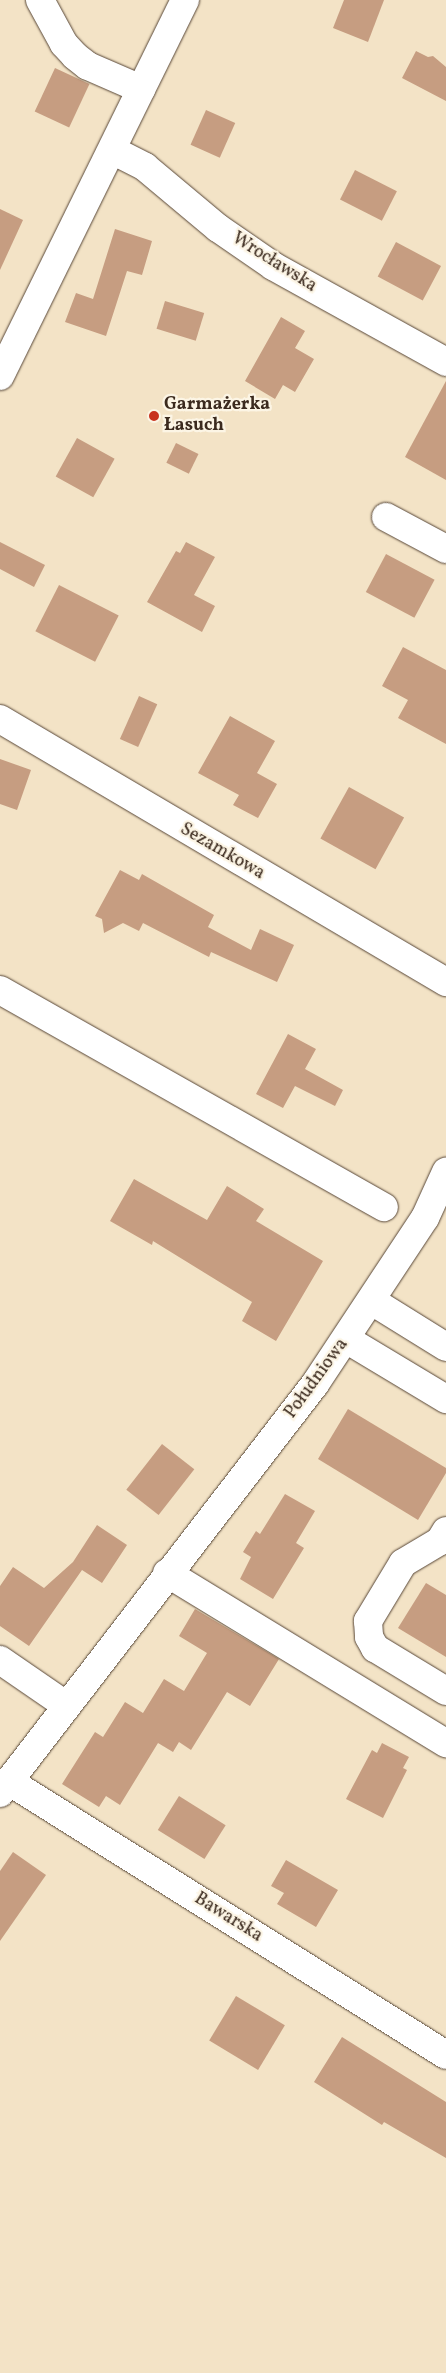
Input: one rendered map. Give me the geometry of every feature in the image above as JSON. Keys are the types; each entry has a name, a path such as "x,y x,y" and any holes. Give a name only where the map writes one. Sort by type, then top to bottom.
{"street":[{"path":"40,0 64,44 75,56 95,70 141,89"},
{"path":"0,376 185,0"},
{"name":"Wrocławska","path":"112,150 145,168 218,228 273,266 446,362"},
{"path":"386,517 446,550"},
{"name":"Sezamkowa","path":"0,719 446,982"},
{"path":"0,990 384,1207"},
{"name":"Południowa","path":"5,1787 346,1339 425,1218 446,1172"},
{"path":"372,1301 446,1347"},
{"path":"346,1339 446,1399"},
{"path":"446,1530 440,1541 403,1562 368,1621 369,1637 375,1648 446,1691"},
{"path":"167,1573 446,1744"},
{"path":"0,1660 67,1706"},
{"name":"Bawarska","path":"5,1787 446,2055"}],"building":[{"path":"344,0 384,0 368,42 333,28"},
{"path":"416,51 428,57 433,56 446,67 446,101 402,78"},
{"path":"55,68 89,84 69,128 35,112"},
{"path":"206,110 235,123 220,158 191,145"},
{"path":"355,170 397,191 382,221 340,199"},
{"path":"0,209 23,220 0,270"},
{"path":"115,229 152,241 142,275 127,271 106,336 65,322 76,293 93,299"},
{"path":"396,242 441,266 423,300 378,276"},
{"path":"165,301 204,313 196,341 157,329"},
{"path":"281,317 305,331 295,348 314,359 295,392 283,385 275,399 245,381"},
{"path":"446,381 446,480 405,457"},
{"path":"77,438 115,459 93,497 56,476"},
{"path":"176,443 198,454 189,474 166,463"},
{"path":"0,542 45,565 34,587 0,569"},
{"path":"186,542 215,557 194,595 215,606 202,632 147,602 176,551 180,553"},
{"path":"386,554 435,580 414,618 366,592"},
{"path":"59,585 119,615 95,662 35,631"},
{"path":"403,647 446,670 446,744 398,718 408,700 382,686"},
{"path":"139,696 157,704 138,747 120,739"},
{"path":"230,716 275,741 257,773 277,784 258,818 233,805 239,795 198,773"},
{"path":"0,759 31,770 17,810 0,804"},
{"path":"349,787 404,818 375,869 320,839"},
{"path":"120,870 139,880 142,874 214,915 208,927 251,950 260,929 294,945 277,982 211,952 209,957 143,923 139,931 123,923 104,933 102,919 95,916"},
{"path":"288,1034 316,1049 305,1069 343,1090 335,1106 295,1086 283,1108 256,1094"},
{"path":"134,1179 207,1220 227,1186 264,1209 256,1221 323,1261 276,1341 242,1321 252,1302 153,1241 152,1245 110,1221"},
{"path":"348,1409 446,1468 446,1473 418,1520 318,1459"},
{"path":"162,1444 194,1469 159,1515 126,1490"},
{"path":"285,1494 315,1511 296,1543 304,1548 273,1599 240,1579 251,1557 243,1552 256,1531 260,1534"},
{"path":"97,1525 127,1545 102,1583 82,1570 29,1646 0,1626 0,1586 13,1567 44,1588 73,1562"},
{"path":"426,1583 446,1595 446,1657 398,1628"},
{"path":"195,1609 279,1659 250,1706 227,1692 191,1750 179,1742 173,1752 158,1743 120,1805 106,1796 99,1807 62,1784 95,1732 103,1737 125,1702 143,1713 164,1679 184,1691 207,1653 179,1636"},
{"path":"382,1743 409,1757 403,1768 407,1770 383,1818 346,1799 372,1750 377,1753"},
{"path":"179,1796 226,1825 204,1859 158,1830"},
{"path":"13,1852 46,1875 0,1941 0,1871"},
{"path":"286,1860 338,1890 316,1927 277,1904 284,1893 271,1886"},
{"path":"236,1996 285,2025 258,2070 209,2041"},
{"path":"342,2037 446,2102 446,2158 384,2122 382,2125 314,2082"}],"place":[{"name":"Garmażerka Łasuch","path":"154,416"}]}
